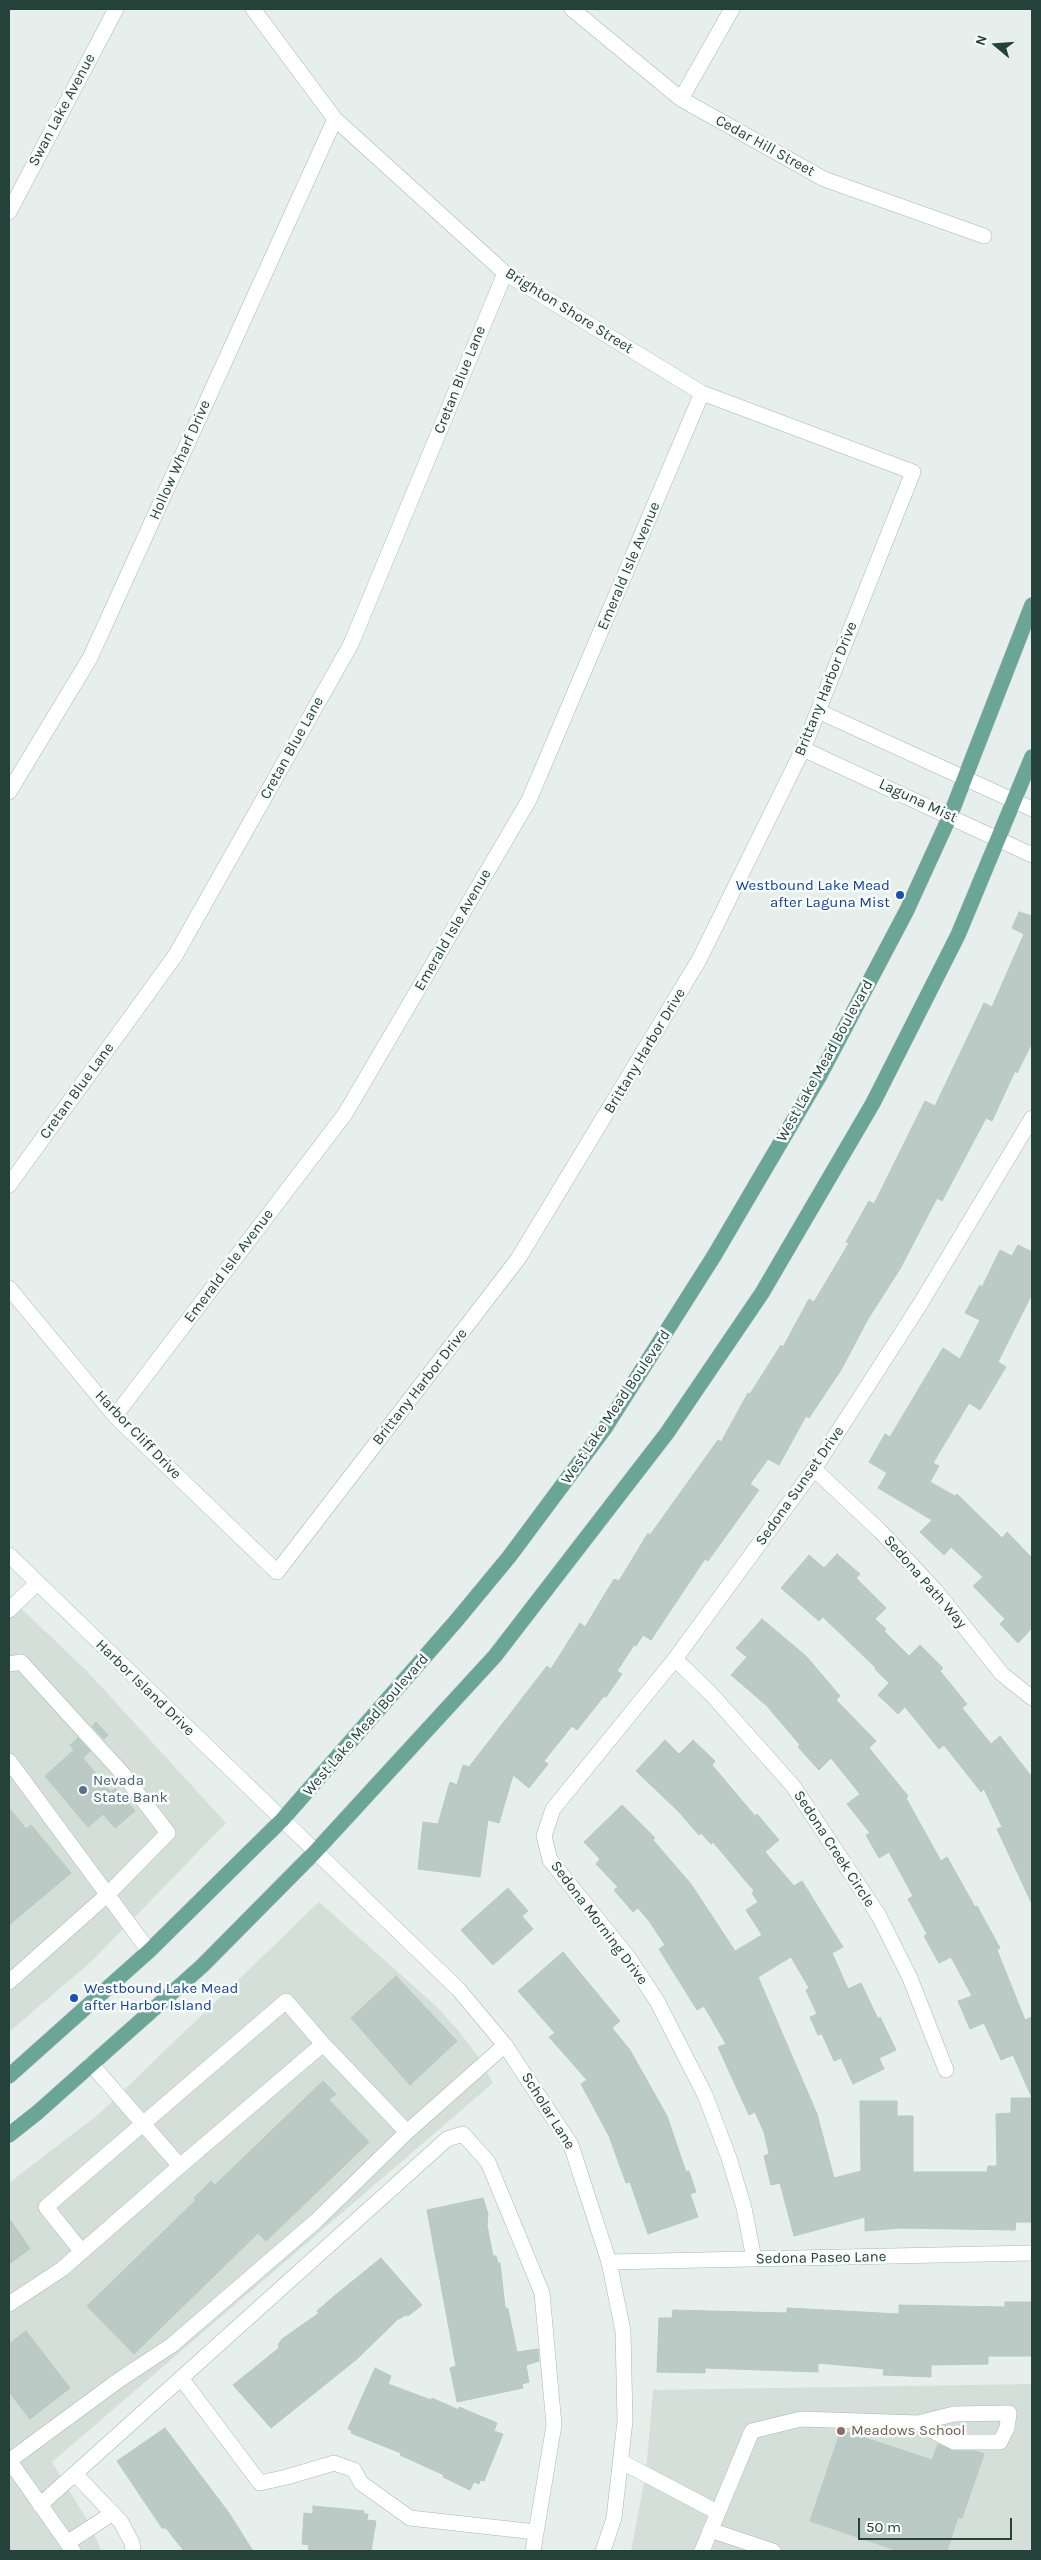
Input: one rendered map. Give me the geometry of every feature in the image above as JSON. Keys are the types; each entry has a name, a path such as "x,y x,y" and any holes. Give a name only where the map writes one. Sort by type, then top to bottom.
{"main road":[{"name":"West Lake Mead Boulevard","path":"9,2076 149,1950 282,1820 395,1693 509,1557 576,1470 623,1403 714,1256 819,1077 906,910 950,816 1032,605"},
{"path":"9,2135 202,1966 314,1852 495,1656 667,1433 751,1310 873,1103 958,936 1032,757"}],"street":[{"name":"Swan Lake Avenue","path":"9,212 116,9"},
{"name":"Brighton Shore Street","path":"253,9 335,118 505,273 702,393 913,472"},
{"name":"Cedar Hill Street","path":"572,9 681,100 824,179 984,236"},
{"path":"681,100 732,9"},
{"name":"Hollow Wharf Drive","path":"9,792 90,658 335,118"},
{"name":"Cretan Blue Lane","path":"9,1185 175,956 351,644 505,273"},
{"name":"Emerald Isle Avenue","path":"115,1416 345,1114 524,809 702,393"},
{"name":"Brittany Harbor Drive","path":"277,1572 518,1259 699,960 803,748 913,472"},
{"path":"818,712 1032,810"},
{"name":"Laguna Mist","path":"803,748 1032,855"},
{"name":"Sedona Sunset Drive","path":"544,1836 553,1809 675,1659 814,1469 919,1306 1032,1118"},
{"name":"Harbor Cliff Drive","path":"9,1288 115,1416 277,1572"},
{"name":"Sedona Path Way","path":"814,1469 880,1531 934,1590 1002,1674 1032,1698"},
{"name":"Harbor Island Drive","path":"10,1560 282,1820"},
{"path":"9,1610 36,1584"},
{"name":"Sedona Creek Circle","path":"675,1659 712,1695 793,1786 879,1916 910,1978 946,2070"},
{"path":"9,1664 21,1662 123,1774 168,1833 107,1895 9,1982"},
{"path":"9,1761 149,1950"},
{"name":"Scholar Lane","path":"282,1820 459,1990 505,2045 572,2145 609,2262 623,2331 625,2421 614,2518 603,2551"},
{"name":"Sedona Morning Drive","path":"544,1836 550,1860 628,1957 657,2002 705,2095 744,2208 754,2259"},
{"path":"82,2252 46,2207 286,2001 322,2044 407,2132"},
{"path":"9,2304 62,2269 322,2044"},
{"path":"113,2513 70,2547 9,2460 119,2380 172,2345 316,2221 407,2132 505,2045"},
{"path":"91,2064 180,2166"},
{"path":"40,2505 447,2139 463,2134 488,2162 542,2293 554,2425 533,2551"},
{"name":"Sedona Paseo Lane","path":"609,2262 1032,2253"},
{"path":"181,2378 260,2483 334,2463 354,2470 361,2483 410,2518 536,2532"},
{"path":"702,2551 752,2431 801,2419 918,2424 954,2414 1009,2413 1007,2428 1000,2442 954,2442 918,2424"},
{"path":"620,2461 717,2512"},
{"path":"75,2474 121,2522 132,2543 133,2551"},
{"path":"710,2530 773,2551"}],"shaded area":[{"path":"9,1597 86,1670 226,1823 93,1960 9,2032"},
{"path":"319,1902 436,2006 477,2055 493,2083 52,2462 92,2528 101,2551 9,2551 9,2183 100,2113"},
{"name":"Meadows School","path":"1032,2384 1032,2551 631,2551 646,2472 653,2390"}],"building":[{"path":"1019,912 1032,916 1032,1043 1017,1073 1015,1071 992,1121 986,1118 942,1201 937,1198 900,1269 868,1319 841,1370 809,1418 806,1416 779,1465 768,1459 750,1484 759,1490 708,1561 705,1559 651,1640 643,1635 636,1646 634,1645 617,1671 622,1674 606,1697 604,1696 577,1730 572,1726 544,1761 548,1764 529,1788 513,1775 499,1823 488,1820 480,1877 418,1869 423,1822 438,1824 450,1782 457,1785 463,1765 469,1767 547,1666 551,1669 580,1623 585,1627 614,1579 619,1581 648,1533 650,1535 718,1440 721,1442 748,1393 750,1394 781,1345 783,1347 809,1299 814,1302 849,1243 846,1242 869,1201 874,1204 925,1101 935,1106 984,1003 992,1007 1024,934 1012,928"},
{"path":"1018,1245 1032,1252 1032,1294 998,1362 1006,1367 980,1410 969,1403 933,1463 939,1466 930,1482 955,1496 957,1494 1002,1538 1007,1532 1032,1558 1032,1628 1018,1643 1000,1624 1005,1619 973,1586 983,1577 951,1547 944,1555 920,1532 932,1520 878,1488 887,1473 869,1462 885,1434 890,1437 943,1348 960,1359 980,1320 965,1313 980,1285 982,1287 1000,1250 1012,1256"},
{"path":"837,1554 860,1574 856,1578 886,1608 875,1619 886,1629 884,1631 909,1656 920,1645 943,1668 940,1671 967,1704 962,1708 991,1744 1000,1736 1032,1777 1032,1904 997,1829 1002,1827 984,1789 981,1792 944,1745 939,1749 905,1707 898,1714 878,1695 889,1683 876,1668 823,1617 819,1621 781,1588 809,1555 824,1568"},
{"path":"762,1619 806,1656 840,1696 836,1700 876,1741 869,1748 908,1796 906,1798 941,1861 947,1857 975,1907 977,1906 1000,1948 997,1950 1025,2020 1032,2017 1032,2097 1013,2055 1001,2060 984,2023 970,2029 958,2001 972,1996 951,1957 939,1963 924,1936 927,1934 908,1899 913,1896 889,1852 879,1858 866,1835 870,1833 847,1804 860,1794 831,1758 819,1770 798,1747 800,1745 767,1706 731,1675 747,1657 736,1648"},
{"path":"96,1722 108,1735 104,1739 92,1726"},
{"name":"Nevada State Bank","path":"78,1738 90,1751 83,1758 111,1792 115,1788 135,1811 115,1828 103,1814 88,1827 45,1776 74,1750 70,1745"},
{"path":"665,1740 679,1754 693,1740 715,1761 712,1765 755,1816 757,1814 779,1840 765,1852 794,1886 802,1881 843,1947 832,1953 848,1989 861,1983 878,2019 880,2017 896,2050 879,2058 884,2069 853,2084 841,2058 834,2061 822,2034 818,2035 810,2017 817,2014 806,1990 809,1988 791,1957 758,1977 817,2114 834,2178 861,2171 860,2101 897,2101 897,2116 913,2116 913,2172 987,2172 988,2166 997,2166 996,2114 1011,2113 1011,2098 1032,2098 1031,2222 1016,2222 1015,2230 899,2228 865,2231 865,2217 794,2236 780,2183 771,2185 764,2156 769,2154 764,2132 755,2112 749,2115 718,2047 726,2044 704,2006 697,2010 659,1949 665,1945 649,1921 638,1908 633,1912 614,1890 618,1887 596,1864 600,1859 584,1842 622,1805 655,1838 653,1840 691,1884 735,1951 762,1935 746,1910 758,1902 752,1893 754,1891 713,1842 711,1844 701,1833 699,1835 679,1812 636,1771"},
{"path":"9,1808 26,1829 31,1825 71,1873 9,1925"},
{"path":"508,1888 528,1911 522,1916 533,1929 493,1965 461,1930"},
{"path":"563,1952 620,2021 612,2028 630,2050 667,2116 686,2172 689,2171 696,2192 690,2194 698,2217 648,2234 630,2182 626,2183 609,2136 581,2084 587,2080 549,2037 555,2033 518,1991"},
{"path":"396,1976 457,2041 410,2085 351,2018"},
{"path":"323,2081 336,2094 329,2100 369,2142 266,2241 258,2233 134,2354 87,2306 196,2200 194,2198 211,2181 215,2185"},
{"path":"483,2198 488,2214 487,2225 493,2256 496,2256 498,2263 500,2263 505,2307 508,2309 517,2352 538,2349 539,2361 526,2365 529,2382 522,2384 523,2388 457,2402 450,2368 456,2366 427,2210"},
{"path":"9,2218 30,2249 9,2264"},
{"path":"381,2258 422,2305 408,2316 406,2315 397,2320 357,2359 271,2428 233,2385 279,2348 278,2345 282,2339 319,2313 317,2311"},
{"path":"1005,2302 1032,2302 1032,2356 988,2356 988,2364 931,2365 931,2377 883,2375 884,2369 818,2363 818,2372 705,2368 705,2373 657,2372 659,2318 672,2318 673,2310 787,2313 787,2308 899,2314 899,2305 1005,2307"},
{"path":"26,2331 70,2388 30,2419 9,2392 9,2344"},
{"path":"375,2368 391,2376 388,2384 431,2400 432,2398 459,2410 459,2407 497,2423 494,2431 503,2434 484,2481 480,2480 479,2484 474,2482 470,2490 443,2477 444,2475 400,2455 401,2453 351,2433 352,2431 348,2429"},
{"path":"165,2428 229,2513 253,2551 184,2551 166,2528 162,2528 117,2461"},
{"path":"841,2430 932,2460 938,2444 954,2451 976,2451 984,2454 962,2518 958,2517 947,2551 899,2551 810,2521"},
{"path":"313,2506 364,2511 364,2514 368,2514 367,2520 376,2521 371,2551 308,2551 309,2545 302,2544 304,2513 313,2514"}],"place":[{"name":"Westbound Lake Mead after Laguna Mist","path":"900,895"},
{"name":"Nevada State Bank","path":"83,1790"},
{"name":"Westbound Lake Mead after Harbor Island","path":"74,1998"},
{"name":"Meadows School","path":"841,2431"}]}
